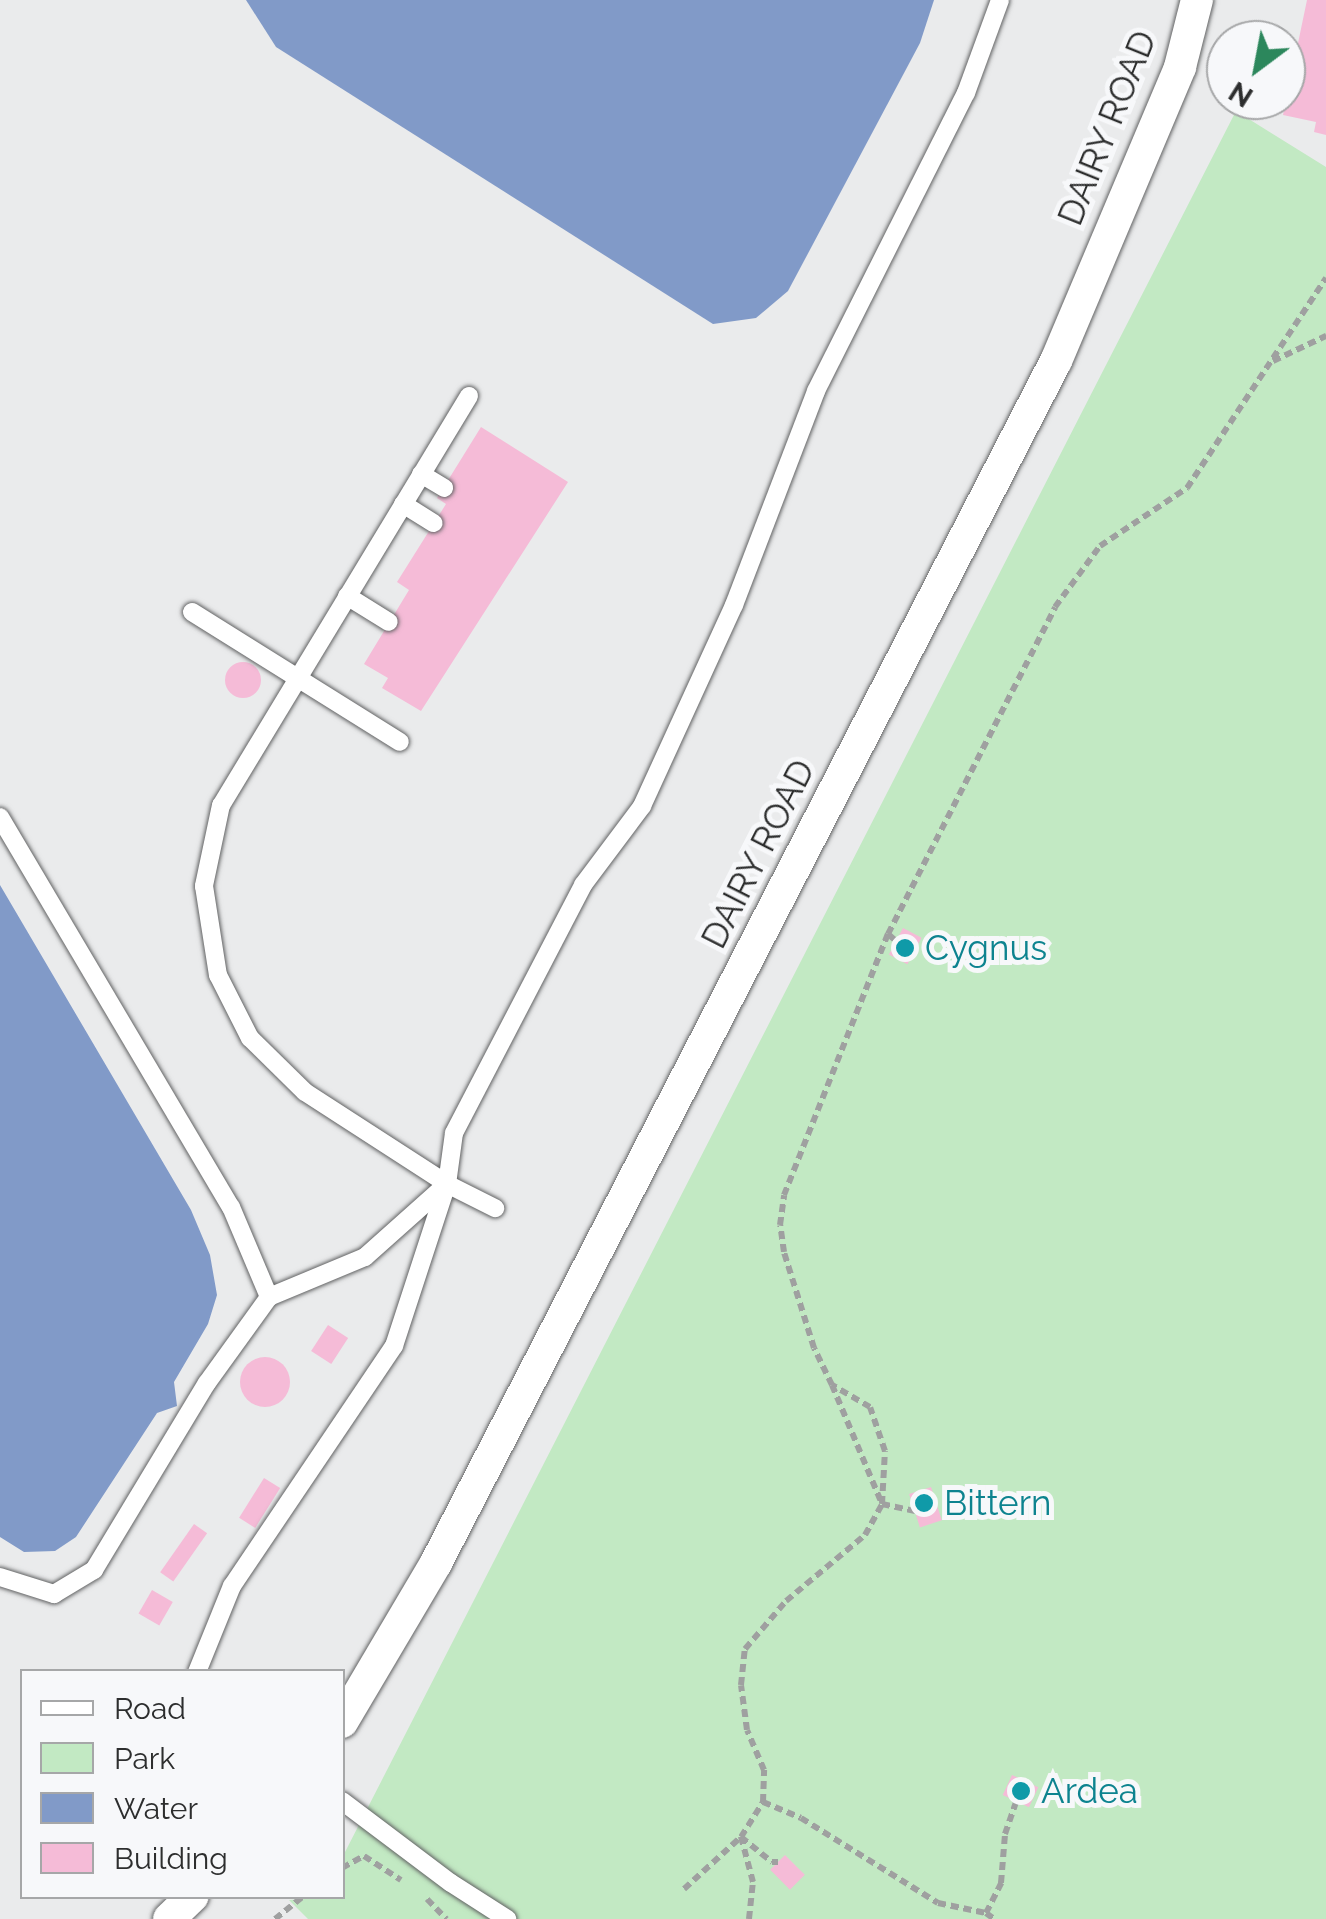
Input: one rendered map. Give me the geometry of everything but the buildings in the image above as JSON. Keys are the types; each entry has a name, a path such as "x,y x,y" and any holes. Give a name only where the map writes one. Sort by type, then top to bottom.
{"street":[{"name":"DAIRY ROAD","path":"345,1717 436,1562 1056,361 1180,67 1197,0"},
{"path":"169,1919 190,1899"}],"lane":[{"path":"197,1669 232,1586 394,1346 447,1184 454,1133 583,885 642,806 734,605 816,391 966,93 1000,0"},
{"path":"469,396 221,805 204,886 218,975 250,1038 305,1092 447,1184 495,1208"},
{"path":"422,474 444,488"},
{"path":"403,504 434,523"},
{"path":"347,596 389,622"},
{"path":"192,612 400,742"},
{"path":"0,817 231,1207 269,1296"},
{"path":"0,1577 54,1594 94,1570 207,1382 269,1296 366,1257 447,1184"},
{"path":"345,1802 507,1919"}],"path":[{"path":"882,1504 814,1348 780,1225 784,1195 888,934 1055,607 1100,546 1187,488 1326,278"},
{"path":"1272,361 1326,336"},
{"path":"888,934 896,941"},
{"path":"684,1888 741,1836 762,1802 764,1770 747,1730 741,1685 745,1649 786,1601 865,1535 882,1504 885,1451 870,1407 832,1385"},
{"path":"882,1504 915,1511"},
{"path":"986,1913 1001,1883 1005,1834 1017,1800"},
{"path":"762,1802 800,1818 938,1903 986,1913 994,1919"},
{"path":"741,1836 772,1862 778,1862"},
{"path":"741,1836 753,1882 749,1919"},
{"path":"345,1866 364,1856 408,1886"},
{"path":"424,1896 446,1919"},
{"path":"276,1919 299,1899"}],"green space":[{"path":"1231,120 1250,120 1326,167 1326,1919 308,1919 289,1900 345,1899 345,1852"}],"water":[{"path":"246,0 934,0 920,43 788,291 756,318 713,324 276,47"},
{"path":"0,885 191,1210 210,1255 217,1295 208,1324 174,1382 177,1406 157,1413 76,1537 55,1551 24,1552 0,1537"}],"place":[{"name":"Cygnus","path":"905,948"},
{"name":"Bittern","path":"924,1503"},
{"name":"Ardea","path":"1021,1791"}]}
